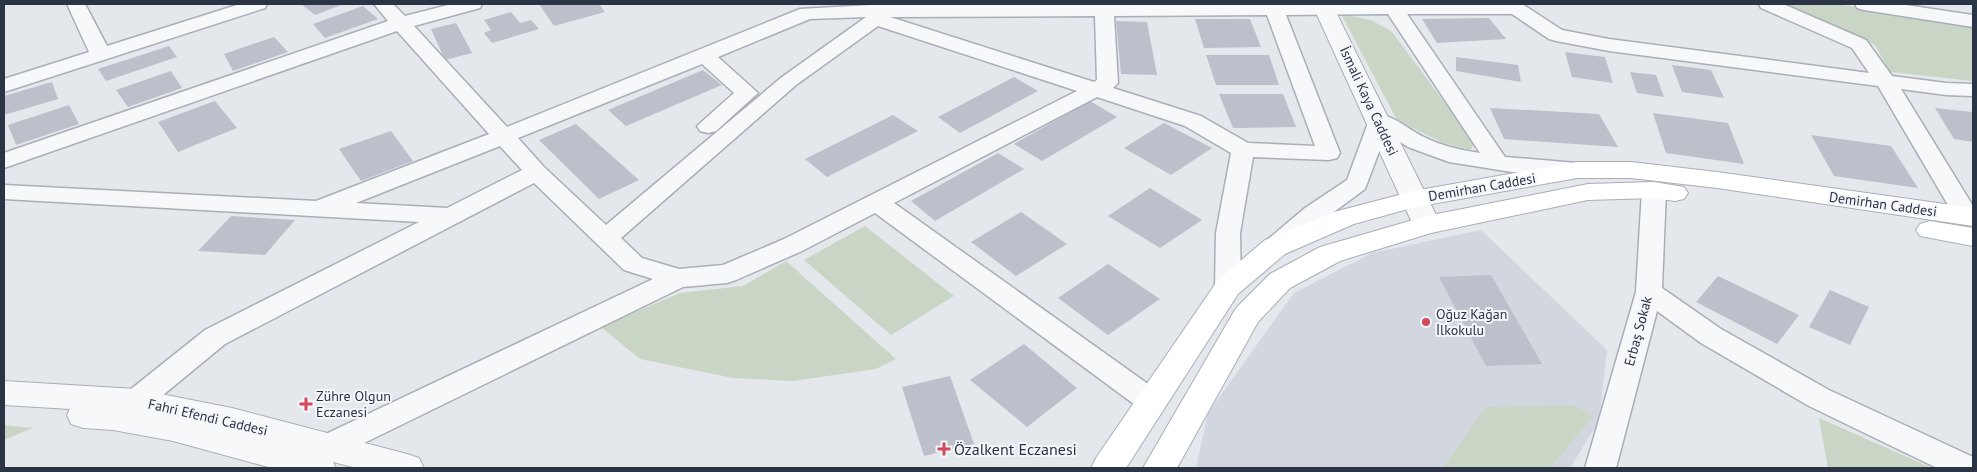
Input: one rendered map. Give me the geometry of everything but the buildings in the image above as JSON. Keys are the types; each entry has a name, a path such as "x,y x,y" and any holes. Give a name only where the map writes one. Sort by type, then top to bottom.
{"main road":[{"name":"Demirhan Caddesi","path":"1106,466 1152,402 1228,287 1275,247 1344,218 1414,199 1577,170 1631,170 1717,180 1971,223"},
{"name":"Demirhan Caddesi","path":"1168,460 1247,315 1280,281 1330,254 1427,225 1588,192 1654,190 1971,223"}],"street":[{"path":"76,4 101,55"},
{"path":"4,86 258,4"},
{"path":"383,4 399,24 504,135 536,172 633,264 678,278"},
{"path":"4,161 399,24 473,4"},
{"path":"1768,4 1859,44 1885,81 1971,223"},
{"path":"1864,4 1973,21"},
{"path":"321,208 807,12 1104,10 1180,7 1393,8 1514,6 1556,35 1609,45 1946,89 1973,90"},
{"name":"İsmali Kaya Caddesi","path":"1324,7 1427,225"},
{"path":"869,11 1193,121 1243,150 1328,153 1281,8"},
{"path":"1393,8 1498,163"},
{"path":"307,461 678,278 727,274 793,245 1108,83 1104,10"},
{"path":"606,238 869,11"},
{"path":"704,55 747,93 708,126"},
{"path":"1275,247 1314,214 1357,184 1379,120 1416,142 1449,155 1498,163 1577,170"},
{"path":"1228,287 1228,233 1243,150"},
{"path":"136,401 215,336 536,172"},
{"name":"Erbaş Sokak","path":"1600,468 1649,292 1654,190"},
{"path":"4,192 452,216"},
{"path":"877,202 1152,402"},
{"path":"1649,292 1711,336 1819,398 1966,468"},
{"name":"Fahri Efendi Caddesi","path":"4,393 136,401 232,421 307,461"},
{"name":"Fahri Efendi Caddesi","path":"4,410 110,418 186,431 307,461 407,468"}],"shaded area":[{"name":"Oğuz Kağan İlkokulu","path":"1481,230 1607,350 1599,421 1570,468 1196,468 1208,413 1294,293 1372,253"}],"green space":[{"path":"1784,4 1837,4 1973,26 1973,81 1890,72 1875,45"},
{"path":"1341,14 1371,20 1392,32 1474,142 1471,150 1441,142 1397,120"},
{"path":"865,226 954,296 891,335 804,260"},
{"path":"786,261 896,359 876,369 793,381 733,378 640,359 601,327 680,293 743,286"},
{"path":"1573,405 1593,416 1550,468 1443,468 1486,407"},
{"path":"1819,418 1932,468 1828,468"},
{"path":"4,425 33,428 4,440"}],"place":[{"name":"Oğuz Kağan İlkokulu","path":"1426,322"},
{"name":"Zühre Olgun Eczanesi","path":"306,404"},
{"name":"Özalkent Eczanesi","path":"944,449"}]}
